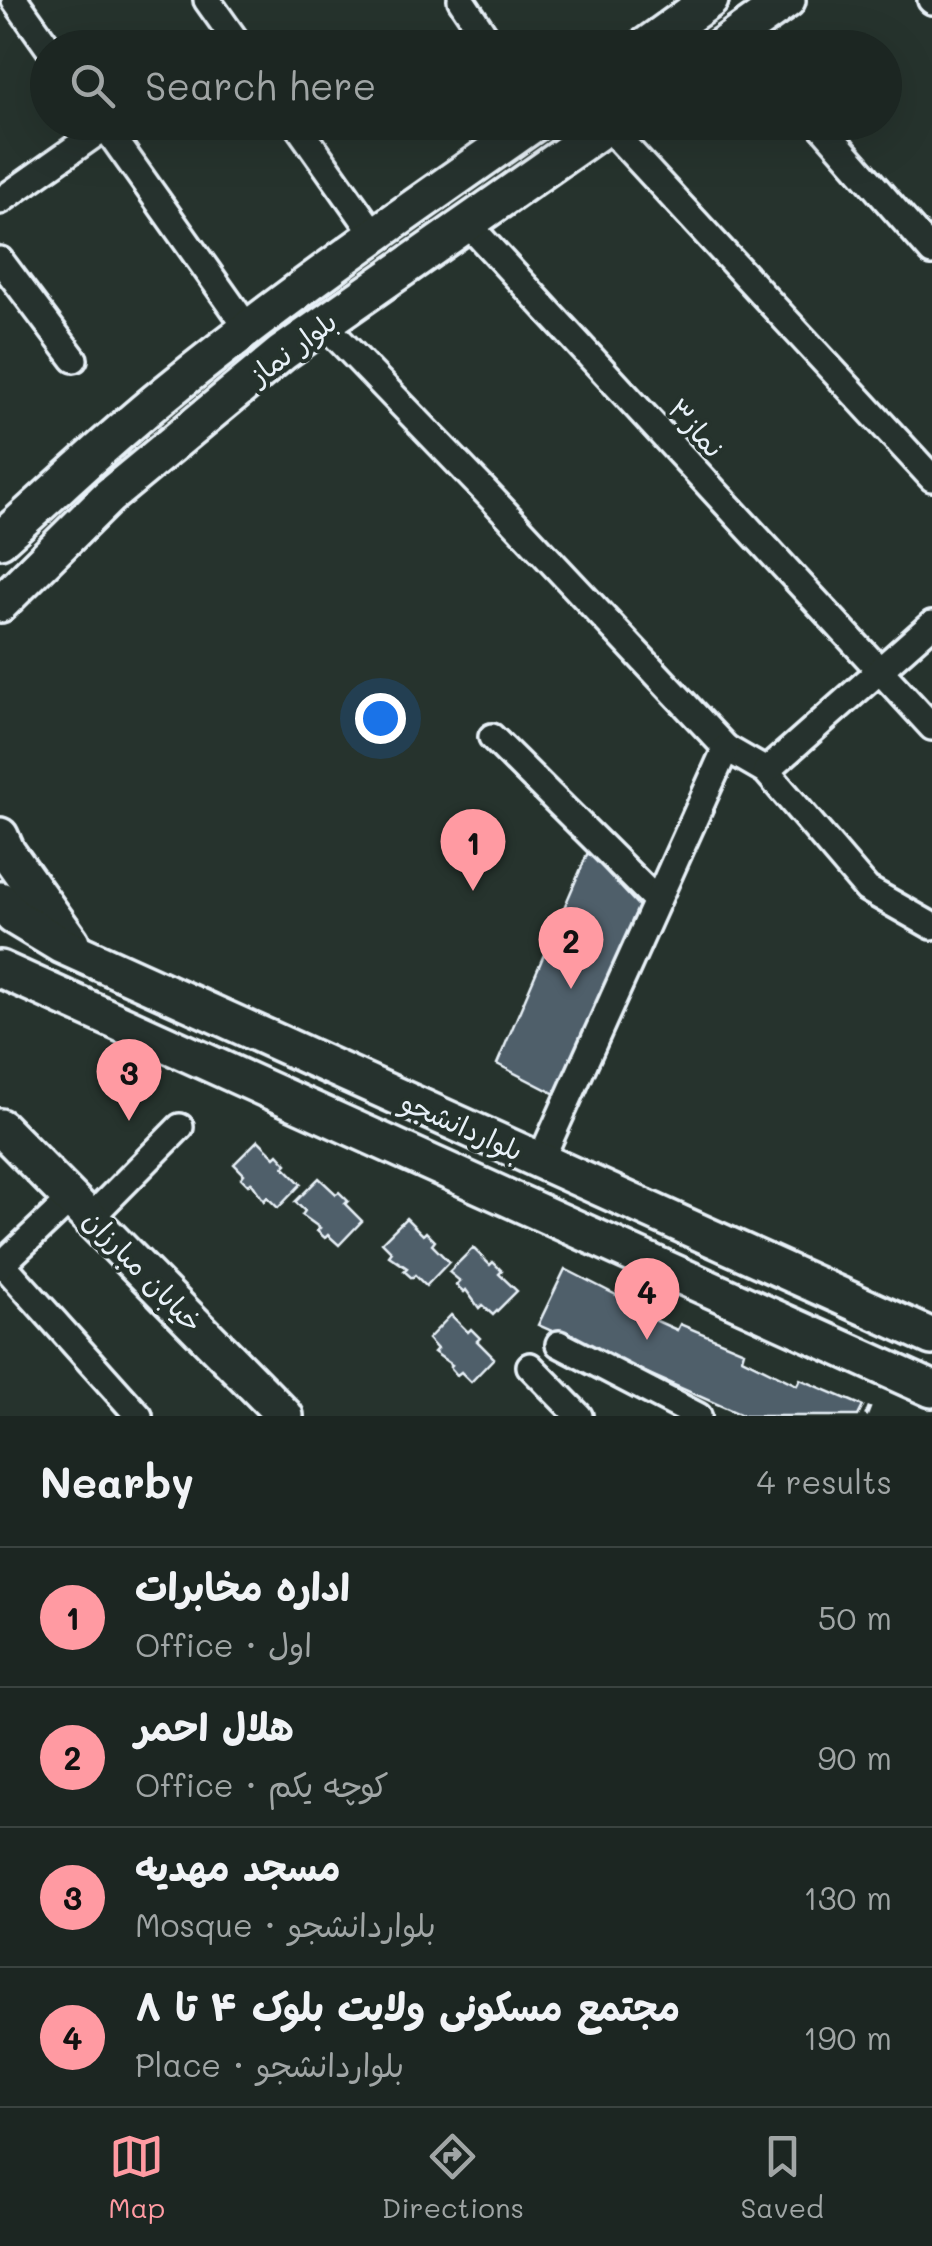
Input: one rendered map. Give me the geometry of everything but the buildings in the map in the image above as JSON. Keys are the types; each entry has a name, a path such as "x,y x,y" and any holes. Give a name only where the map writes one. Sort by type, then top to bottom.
{"main road":[{"path":"752,30 787,0"},
{"path":"668,30 707,1"},
{"name":"بلوار نماز","path":"0,540 140,414 374,234 510,140"},
{"name":"بلوار نماز","path":"0,604 108,497 282,353 586,140"},
{"path":"0,836 35,894 80,954"},
{"name":"بلواردانشجو","path":"0,900 13,916 80,954 932,1337"},
{"name":"بلواردانشجو","path":"0,969 932,1389"},
{"name":"خیابان مبارزان","path":"0,1126 285,1416"}],"street":[{"path":"15,0 36,30"},
{"path":"206,0 228,30"},
{"path":"461,0 481,30"},
{"path":"0,201 83,140"},
{"path":"114,140 249,330"},
{"path":"308,140 374,234"},
{"path":"624,140 932,478"},
{"path":"834,140 932,252"},
{"name":"نماز۳","path":"468,223 932,727"},
{"path":"0,260 74,360"},
{"path":"324,324 726,748 766,772 867,889 932,926"},
{"path":"766,772 932,624"},
{"path":"492,737 657,901"},
{"path":"540,1161 726,748"},
{"path":"140,1416 1,1263 82,1208 180,1127"},
{"path":"559,1344 698,1416"},
{"path":"530,1366 579,1416"}],"path":[{"path":"866,1416 870,1406"}],"place":[{"name":"اداره مخابرات","path":"473,891"},
{"name":"هلال احمر","path":"571,989"},
{"name":"مسجد مهدیه","path":"129,1121"},
{"name":"مجتمع مسکونی ولایت بلوک ۴ تا ۸","path":"647,1340"}]}
